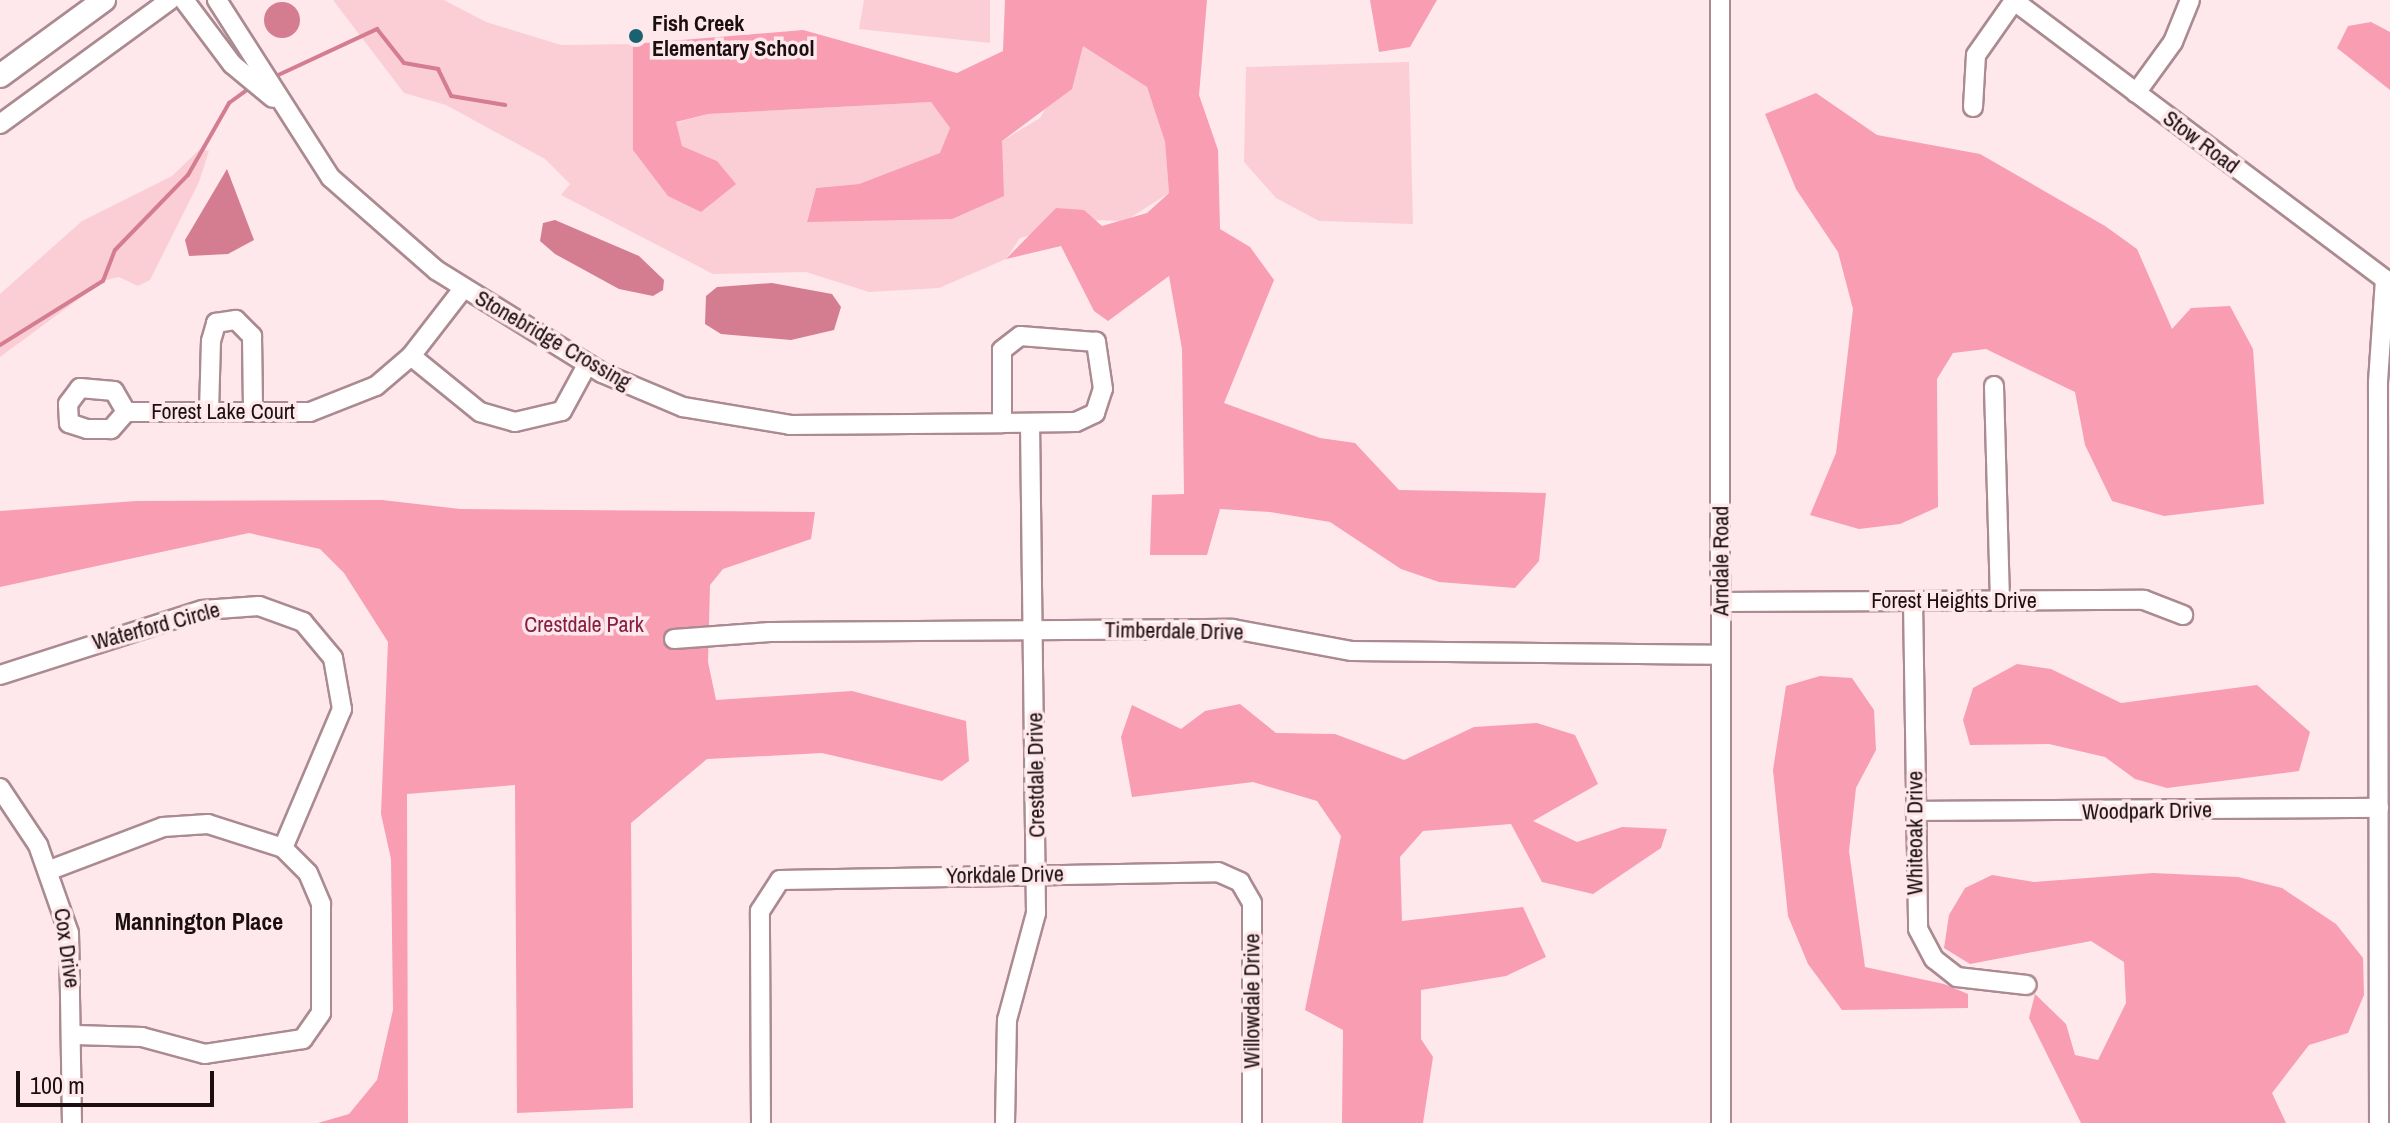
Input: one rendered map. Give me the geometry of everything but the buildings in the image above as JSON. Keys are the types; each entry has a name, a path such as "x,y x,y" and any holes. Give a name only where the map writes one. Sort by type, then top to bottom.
{"main road":[{"path":"0,76 104,0"}],"street":[{"path":"0,124 170,0"},
{"name":"Stonebridge Crossing","path":"184,0 265,86"},
{"name":"Stonebridge Crossing","path":"217,0 265,86 331,178 463,289 587,365 683,407 742,420 1002,423 1076,422 1095,413 1103,389 1096,342 1020,336 1002,350 1002,423"},
{"name":"Arndale Road","path":"1720,0 1721,1123"},
{"path":"1973,107 1976,55 2014,0"},
{"name":"Stow Road","path":"2014,0 2388,281"},
{"path":"2136,93 2173,42 2190,0"},
{"path":"2379,1123 2378,382 2388,281"},
{"name":"Forest Lake Court","path":"126,412 310,412 376,386 411,356 463,289"},
{"path":"209,412 216,323 236,320 252,336 253,412"},
{"path":"411,356 480,412 515,422 562,411 587,365"},
{"path":"1994,386 2000,601"},
{"name":"Crestdale Drive","path":"1005,1123 1007,1020 1032,938 1037,874 1030,423"},
{"name":"Forest Heights Drive","path":"1721,602 2144,600 2183,615"},
{"name":"Whiteoak Drive","path":"1913,601 1915,918 1927,948 1966,981 2027,985"},
{"name":"Waterford Circle","path":"0,675 203,610 259,606 303,622 333,658 342,709 283,848"},
{"name":"Timberdale Drive","path":"674,639 1233,629 1352,651 1721,655"},
{"name":"Cox Drive","path":"0,788 50,870 69,933 75,1035 72,1123"},
{"name":"Woodpark Drive","path":"1915,811 2379,808"},
{"path":"50,870 178,824 228,826 283,848 308,873 321,904 322,1003 303,1039 224,1055 118,1033 75,1035"},
{"name":"Yorkdale Drive","path":"761,1123 760,911 771,887 794,876 1218,872 1240,882"},
{"name":"Willowdale Drive","path":"1240,882 1253,911 1252,1123"}],"shaded area":[{"path":"333,0 444,0 486,22 561,45 633,44 633,150 717,161 682,146 675,123 708,114 931,102 950,128 941,153 859,184 816,188 807,221 1002,141 1040,118 1082,45 1147,87 1165,142 1169,193 1125,221 1091,220 1020,238 1006,259 939,288 869,292 806,272 713,274 561,195 570,184 545,159 446,105 404,93"},
{"path":"864,0 990,0 990,43 859,29"},
{"path":"282,2 294,8 300,20 294,32 282,38 270,32 264,20 270,8"},
{"path":"1409,62 1413,224 1319,221 1276,198 1244,162 1246,67"},
{"path":"200,149 209,151 199,182 150,280 138,286 119,277 103,281 0,357 0,294 82,221 172,176"},
{"path":"227,169 254,240 228,254 189,256 185,240"},
{"path":"555,220 639,256 664,280 663,290 653,296 619,289 555,254 540,241 543,223"},
{"path":"772,283 832,294 841,307 834,330 791,340 721,334 705,324 706,296 717,287"}],"green space":[{"path":"1005,0 1207,0 1199,95 1218,150 1220,229 1250,247 1274,280 1224,403 1320,438 1355,443 1399,490 1546,493 1539,561 1515,588 1439,582 1401,569 1330,522 1270,512 1220,509 1207,555 1150,555 1152,495 1184,494 1182,349 1169,276 1108,321 1094,311 1061,246 1006,259 1056,208 1084,210 1102,226 1147,213 1169,193 1165,142 1147,87 1083,46 1072,89 1002,141 1004,196 952,219 807,222 816,188 859,184 940,153 950,128 931,102 708,114 676,122 682,146 717,161 736,184 701,212 668,196 633,150 633,44 803,30 957,73 1003,51"},
{"path":"1370,0 1437,0 1410,47 1379,52"},
{"path":"2371,22 2390,32 2390,90 2337,48 2348,26"},
{"path":"1816,93 1877,135 1980,154 2105,226 2137,249 2172,329 2191,308 2230,306 2253,349 2264,504 2164,516 2112,501 2085,445 2075,392 1986,349 1953,353 1937,379 1938,507 1900,524 1859,529 1810,515 1836,453 1853,309 1838,252 1796,189 1765,114"},
{"name":"Crestdale Park","path":"382,500 460,509 815,512 811,539 723,569 710,585 708,662 716,700 852,691 966,721 969,761 942,781 822,753 707,759 631,823 633,1108 517,1113 515,785 407,794 408,1123 318,1123 349,1114 377,1080 393,1010 391,859 381,814 388,642 344,573 320,549 249,533 0,587 0,511 136,501"},
{"path":"2017,664 2051,669 2121,703 2257,685 2310,732 2299,771 2167,788 2135,779 2105,757 2049,744 1970,745 1963,720 1973,688"},
{"path":"1820,676 1852,678 1874,710 1876,750 1856,788 1849,851 1865,967 1944,984 1968,994 1968,1008 1842,1010 1808,964 1788,916 1773,770 1786,686"},
{"path":"1240,704 1276,733 1335,734 1404,760 1474,727 1537,723 1575,735 1598,784 1533,821 1577,842 1622,827 1667,829 1661,848 1593,894 1542,882 1511,824 1423,831 1400,857 1402,921 1523,907 1546,957 1506,976 1421,990 1421,1039 1433,1057 1423,1123 1342,1123 1343,1030 1305,1010 1341,836 1317,801 1253,782 1132,797 1121,737 1132,705 1181,729 1205,711"},
{"path":"2153,873 2238,877 2282,888 2336,924 2363,958 2364,995 2348,1033 2309,1045 2272,1093 2286,1123 2081,1123 2029,1018 2035,994 2066,1024 2075,1055 2098,1060 2126,1003 2124,962 2091,941 1970,964 1944,948 1949,915 1965,888 1992,875 2034,882"}],"waterway":[{"path":"274,77 377,29 404,63 438,69 451,96 505,105"},
{"path":"0,345 103,281 115,250 188,175 229,103 251,87"}],"place":[{"name":"Fish Creek Elementary School","path":"636,36"}],"district":[{"name":"Mannington Place","path":"199,922"}]}
